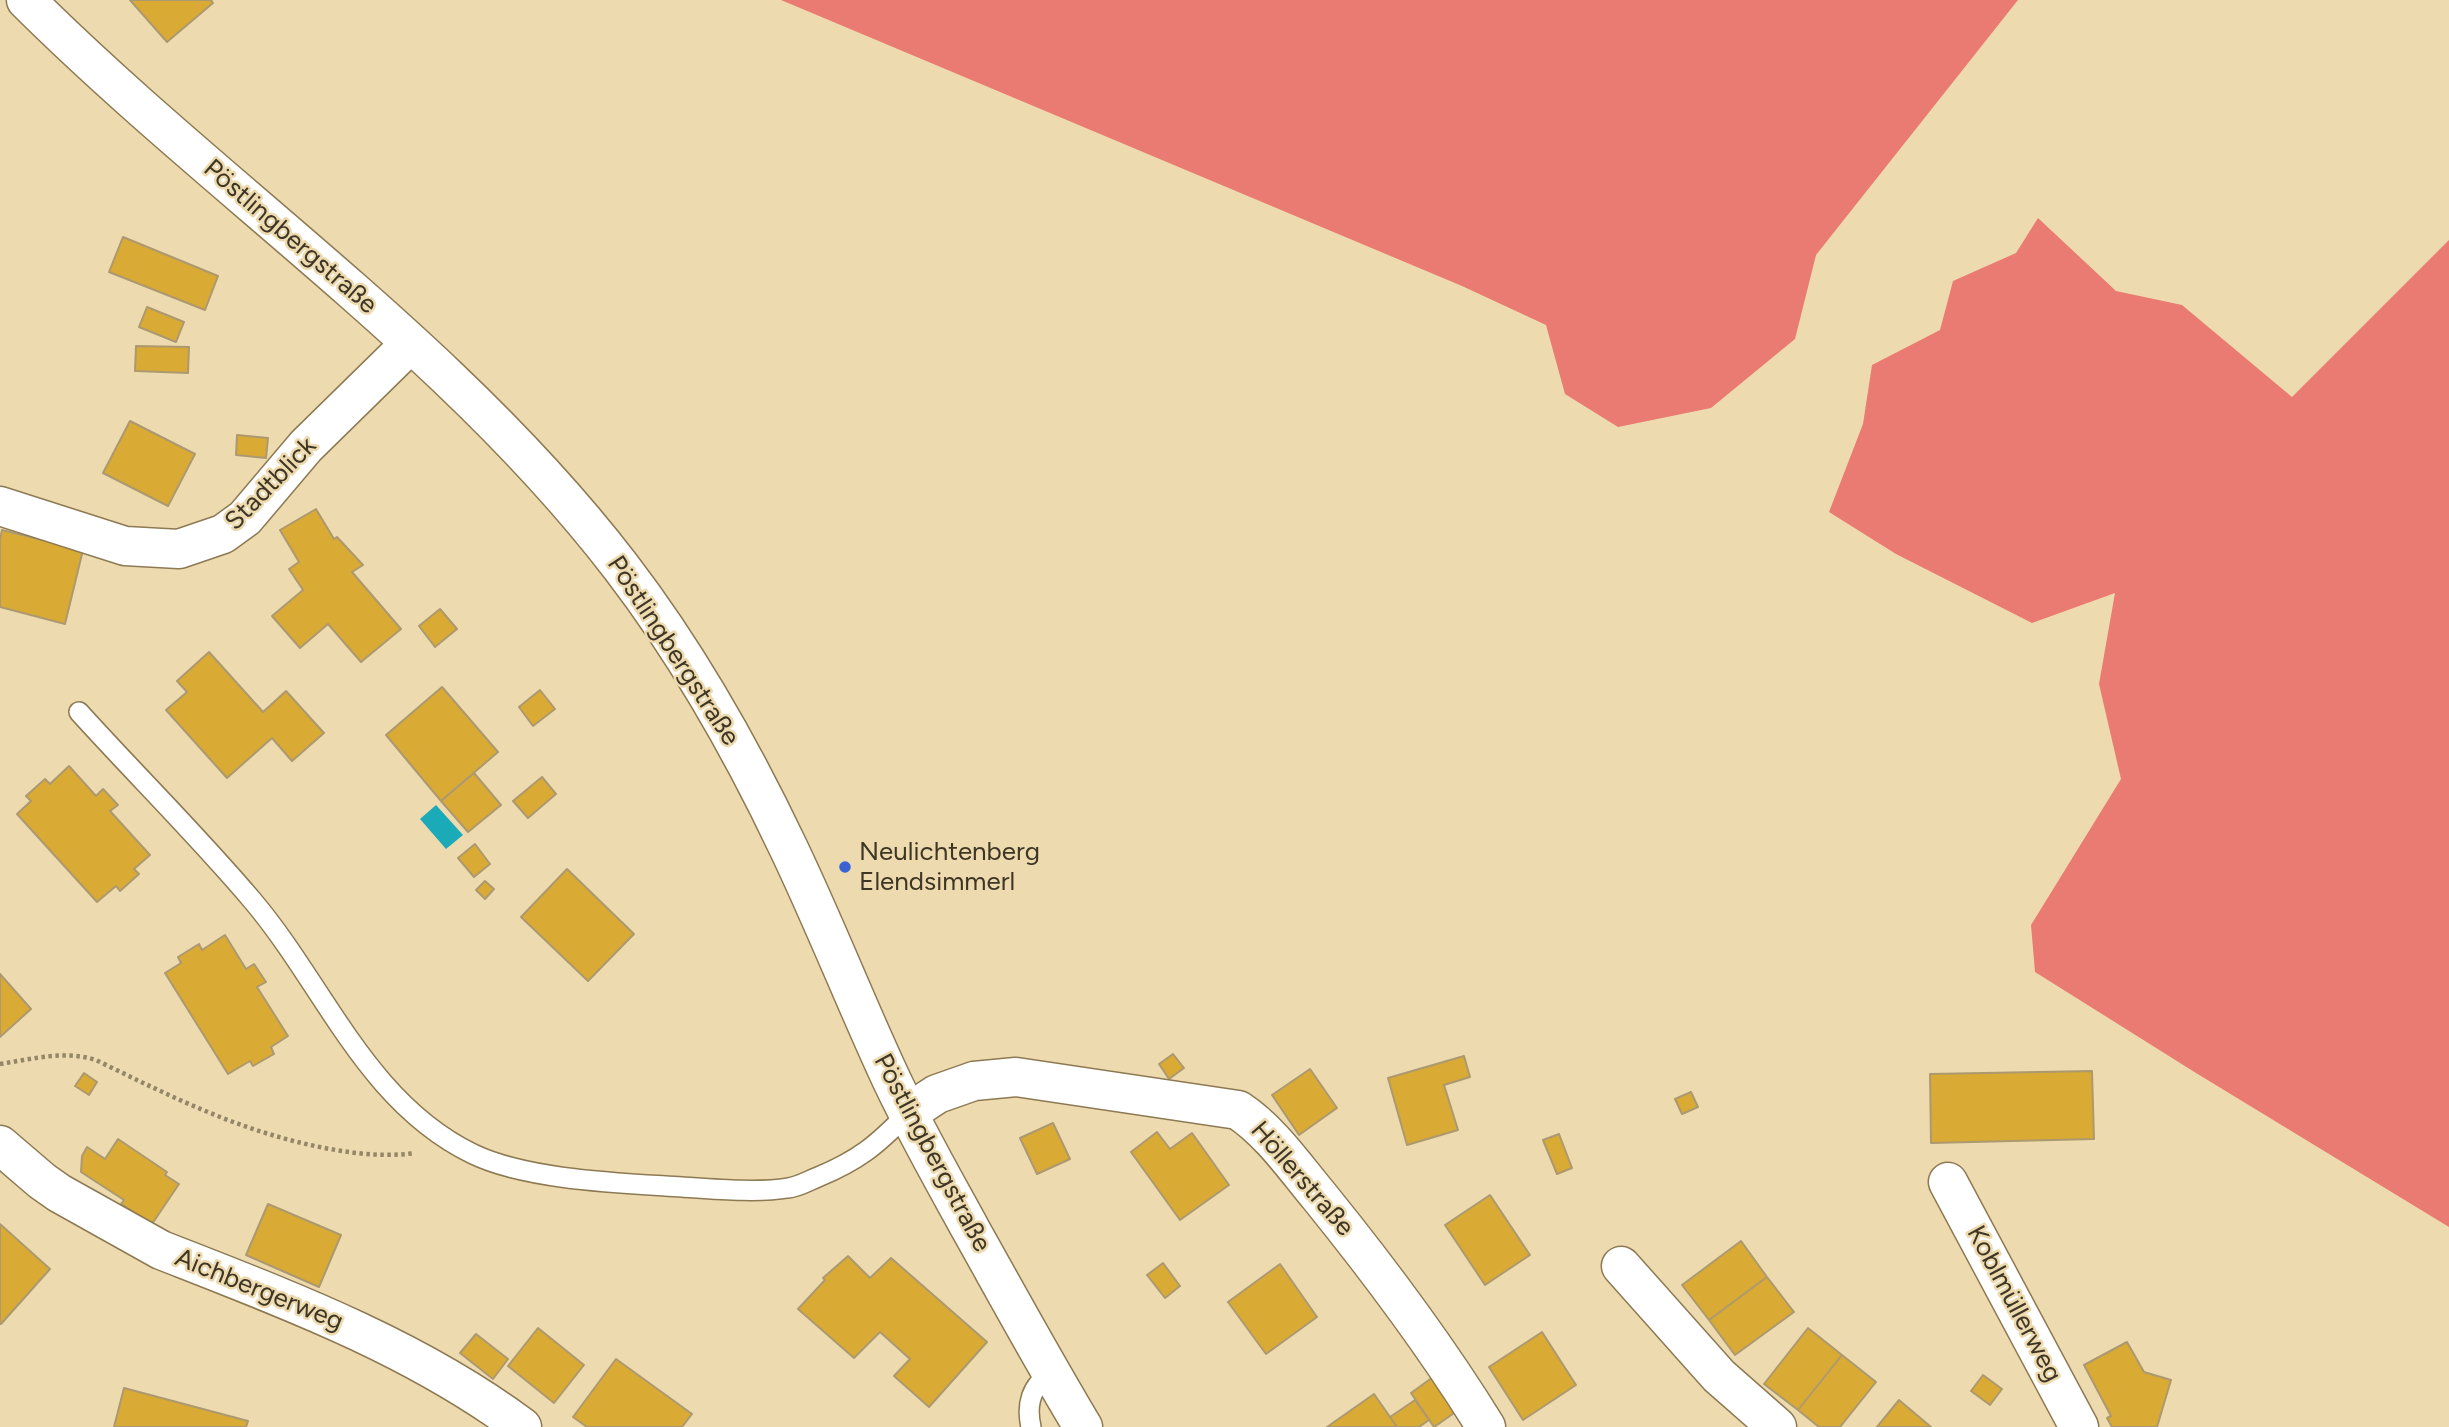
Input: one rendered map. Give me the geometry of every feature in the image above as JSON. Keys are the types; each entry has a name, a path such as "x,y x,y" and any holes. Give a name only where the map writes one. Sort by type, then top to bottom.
{"street":[{"name":"Pöstlingbergstraße","path":"26,0 103,75 284,229 402,352 487,417 589,526 653,610 708,699 774,819 908,1113 1051,1374 1083,1427"},
{"name":"Stadtblick","path":"0,506 125,546 179,549 223,534 245,518 306,446 402,352"},
{"name":"Höllerstraße","path":"908,1113 937,1094 974,1081 1016,1077 1238,1110 1248,1116 1281,1149 1367,1256 1450,1370 1486,1427"},
{"name":"Aichbergerweg","path":"0,1145 50,1187 139,1239 379,1340 436,1370 522,1427"},
{"name":"Koblmüllerweg","path":"1948,1182 2079,1427"},
{"path":"1621,1266 1719,1376 1745,1402 1777,1427"}],"lane":[{"path":"79,712 253,901 286,944 358,1054 380,1080 427,1127 473,1154 500,1165 567,1177 689,1188 779,1189 803,1184 854,1161 881,1140 908,1113"},
{"path":"1031,1427 1029,1414 1032,1393 1043,1379 1051,1374"}],"path":[{"path":"0,1064 81,1055 96,1059 192,1107 239,1126 315,1146 350,1152 395,1156 433,1148 448,1140"}],"shaded area":[{"path":"781,0 2018,0 1816,255 1795,339 1711,408 1618,427 1565,394 1546,325 1462,286"},
{"path":"2038,218 2116,291 2182,305 2292,397 2449,240 2449,1227 2035,972 2031,925 2121,779 2099,684 2115,593 2032,623 1896,554 1829,512 1863,424 1872,365 1940,330 1953,281 2016,253"}],"water":[{"path":"436,805 463,835 446,849 420,819"}],"building":[{"path":"130,0 211,0 213,3 167,42"},
{"path":"123,237 218,276 205,310 109,272"},
{"path":"147,307 184,322 176,342 139,327"},
{"path":"136,346 189,347 188,373 135,371"},
{"path":"130,421 195,454 168,506 103,473"},
{"path":"237,435 268,438 266,458 236,455"},
{"path":"316,509 334,539 337,537 363,565 352,572 401,629 361,662 328,624 300,648 272,616 303,590 289,569 299,562 280,530"},
{"path":"2,530 83,550 65,624 0,607"},
{"path":"440,609 457,629 435,647 419,626"},
{"path":"209,652 263,712 286,691 324,733 292,761 272,738 227,778 166,710 187,692 177,681"},
{"path":"442,687 498,752 441,801 386,735"},
{"path":"540,690 555,709 533,726 519,707"},
{"path":"69,766 96,796 103,789 118,805 110,811 150,855 134,869 139,874 120,891 116,886 97,902 17,814 31,801 26,796 45,779 50,784"},
{"path":"474,773 501,805 468,832 441,801"},
{"path":"542,777 556,794 528,818 513,801"},
{"path":"475,844 490,864 474,877 458,858"},
{"path":"567,869 634,934 588,981 521,917"},
{"path":"485,881 494,889 485,899 476,890"},
{"path":"225,935 246,969 254,964 266,982 257,987 288,1036 271,1047 274,1054 253,1066 250,1061 228,1074 165,973 181,963 178,957 199,944 202,950"},
{"path":"0,974 31,1009 0,1037"},
{"path":"1173,1054 1184,1068 1169,1079 1159,1064"},
{"path":"1464,1056 1470,1077 1444,1085 1458,1130 1407,1145 1388,1078"},
{"path":"1310,1069 1337,1108 1299,1135 1272,1095"},
{"path":"2092,1071 2094,1139 1931,1143 1930,1074"},
{"path":"84,1073 97,1082 89,1095 75,1086"},
{"path":"1691,1092 1698,1107 1682,1114 1675,1099"},
{"path":"1053,1123 1070,1159 1037,1174 1020,1138"},
{"path":"1157,1132 1170,1149 1192,1133 1229,1185 1180,1220 1131,1152"},
{"path":"1559,1134 1572,1168 1557,1174 1543,1140"},
{"path":"118,1139 167,1172 165,1175 179,1184 152,1224 121,1204 124,1200 81,1172 82,1156 87,1147 105,1159"},
{"path":"1490,1195 1530,1255 1485,1285 1445,1225"},
{"path":"268,1204 341,1235 319,1287 246,1255"},
{"path":"0,1224 50,1269 1,1324 0,1324"},
{"path":"1741,1241 1767,1277 1709,1320 1682,1285"},
{"path":"848,1256 870,1278 891,1258 987,1342 929,1407 894,1376 910,1359 880,1332 854,1358 798,1309 825,1280 823,1278"},
{"path":"1163,1263 1180,1286 1165,1298 1147,1275"},
{"path":"1280,1264 1317,1317 1266,1354 1228,1302"},
{"path":"1767,1277 1794,1312 1735,1355 1709,1320"},
{"path":"538,1328 584,1365 554,1403 508,1366"},
{"path":"1808,1328 1842,1355 1798,1410 1764,1384"},
{"path":"1542,1332 1576,1385 1523,1420 1489,1367"},
{"path":"476,1334 508,1359 493,1379 460,1353"},
{"path":"2127,1342 2144,1372 2171,1380 2157,1427 2112,1427 2107,1418 2111,1416 2084,1365"},
{"path":"1842,1355 1876,1382 1840,1427 1819,1427 1798,1410"},
{"path":"616,1359 692,1414 682,1427 587,1427 573,1417"},
{"path":"1983,1375 2002,1389 1990,1405 1971,1391"},
{"path":"1433,1377 1457,1411 1434,1427 1411,1393"},
{"path":"124,1388 248,1421 246,1427 114,1427"},
{"path":"1374,1394 1397,1427 1327,1427"},
{"path":"1415,1400 1429,1420 1419,1427 1397,1427 1390,1417"},
{"path":"1899,1400 1931,1427 1877,1427"}],"place":[{"name":"Neulichtenberg Elendsimmerl","path":"845,867"}]}
